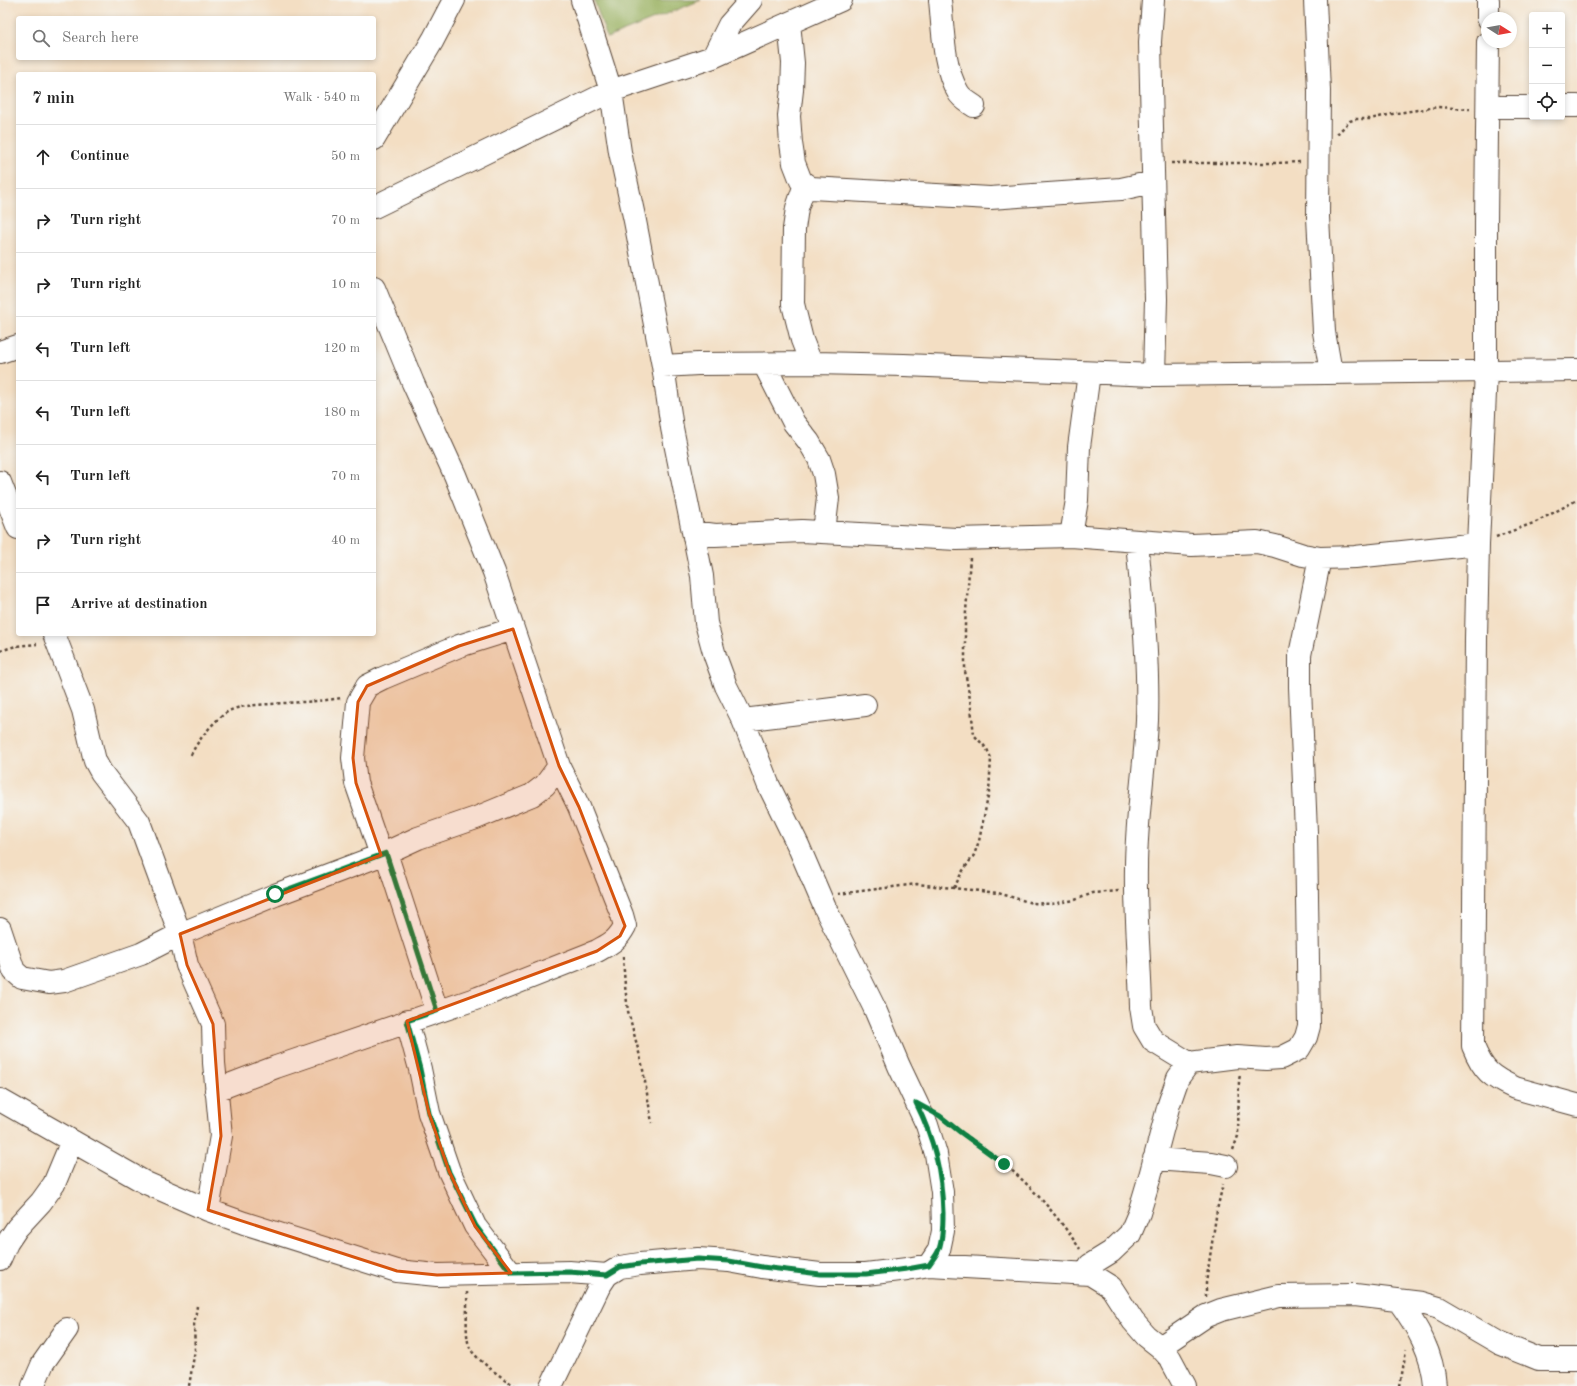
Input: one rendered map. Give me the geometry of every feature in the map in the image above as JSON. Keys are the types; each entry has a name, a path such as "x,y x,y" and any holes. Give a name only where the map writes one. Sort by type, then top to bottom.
{"street":[{"path":"376,136 429,46 454,0"},
{"path":"582,0 611,91 620,152 635,221 663,366 672,428 702,576 706,623 715,656 726,686 743,720 768,784 874,1007 899,1066 927,1125 936,1154 942,1192 943,1231 939,1250 929,1265"},
{"path":"714,57 729,25 751,0"},
{"path":"376,206 611,91 714,57 841,0"},
{"path":"940,0 946,55 952,78 960,95 974,106"},
{"path":"1153,0 1150,42 1156,299 1154,375"},
{"path":"1315,0 1319,91 1318,217 1324,332 1331,372"},
{"path":"1488,0 1488,12"},
{"path":"789,23 793,63 790,116 791,143 794,163 801,181 811,188 990,198 1120,190 1153,172"},
{"path":"1488,48 1486,371 1478,544 1473,1046 1479,1061 1489,1073 1506,1084 1515,1088 1577,1105"},
{"path":"1565,106 1577,106"},
{"path":"1488,109 1529,107"},
{"path":"805,184 797,208 794,229 793,304 802,340 811,363"},
{"path":"216,1090 276,1067 407,1021 478,998 597,951 612,943 620,936 625,926 579,807 559,766 494,572 455,475 413,383 376,293"},
{"path":"0,352 16,347"},
{"path":"663,366 698,364 811,363 904,365 1154,375 1577,370"},
{"path":"764,364 794,423 809,442 824,474 828,498 824,532"},
{"path":"1071,536 1076,500 1078,447 1089,373"},
{"path":"0,482 16,523"},
{"path":"1076,500 1084,514 1094,524 1115,539"},
{"path":"693,532 715,535 802,531 971,539 1071,536 1192,545 1256,542 1275,546 1303,555 1320,558 1355,557 1478,544"},
{"path":"1137,541 1146,663 1147,718 1136,868 1141,1008 1144,1026 1153,1041 1189,1063 1237,1057 1266,1059 1281,1058 1299,1049 1306,1037 1309,1026 1306,832 1300,695 1300,655 1320,558"},
{"path":"437,1011 384,854 356,783 353,758 358,702 367,686 383,678 459,646 513,629"},
{"path":"56,639 83,710 95,761 101,772 139,822 180,934 187,965 213,1024 216,1090 221,1136 208,1210"},
{"path":"743,720 865,705"},
{"path":"0,929 14,971 22,978 49,983 64,981 141,954 180,934 275,894 384,854 418,838 476,818 532,795 545,785 559,766"},
{"path":"407,1021 420,1069 429,1113 449,1172 476,1226 511,1273"},
{"path":"1090,1265 1111,1252 1130,1234 1139,1213 1169,1104 1178,1078 1189,1063"},
{"path":"0,1100 146,1183 208,1210 244,1223 397,1271 436,1275 569,1272 607,1275"},
{"path":"0,1259 7,1242 16,1228 41,1202 54,1184 72,1141"},
{"path":"1154,1159 1226,1166"},
{"path":"550,1386 584,1316 607,1275 620,1267 698,1259 729,1261 762,1267 820,1274 866,1274 929,1265 1090,1274 1111,1287 1133,1321 1146,1336 1160,1347 1170,1358 1185,1386"},
{"path":"1160,1347 1206,1316 1221,1310 1279,1296 1355,1295 1422,1303 1439,1308 1499,1343 1539,1359 1577,1359"},
{"path":"1398,1300 1413,1321 1425,1343 1432,1367 1435,1386"},
{"path":"33,1386 43,1363 67,1329"}],"path":[{"path":"1336,135 1350,121 1356,119 1370,119 1422,108 1438,107 1488,109"},
{"path":"1153,172 1319,160"},
{"path":"1478,544 1536,522 1577,500"},
{"path":"954,888 962,872 974,855 980,841 989,792 991,758 987,749 974,735 965,671 965,625 971,539"},
{"path":"0,651 16,646 56,639"},
{"path":"191,755 194,747 205,734 229,711 250,705 332,700 347,697 365,690"},
{"path":"820,895 875,890 917,884 998,893 1032,903 1052,904 1075,900 1093,893 1137,890"},
{"path":"621,933 624,986 628,1011 642,1064 652,1123"},
{"path":"916,1103 940,1116 1004,1164 1028,1186 1059,1220 1090,1265"},
{"path":"466,1274 467,1324 470,1348 488,1365 515,1386"},
{"path":"189,1386 195,1350 194,1325 197,1306"},
{"path":"1400,1386 1406,1348"}],"highlighted area":[{"path":"513,629 559,766 579,807 625,926 620,936 597,951 407,1021 429,1113 449,1171 475,1226 511,1273 437,1275 397,1271 208,1210 221,1136 213,1024 187,965 180,934 381,855 356,783 353,758 358,702 367,686 459,646"}],"green space":[{"path":"594,0 701,0 607,38"}],"route":[{"path":"275,894 386,853 437,1011 407,1021 420,1069 429,1113 449,1172 476,1226 511,1273 569,1272 607,1275 620,1267 698,1259 729,1261 762,1267 820,1274 866,1274 929,1265 939,1250 943,1231 942,1192 936,1154 927,1125 916,1103 940,1116 1004,1164"}]}
